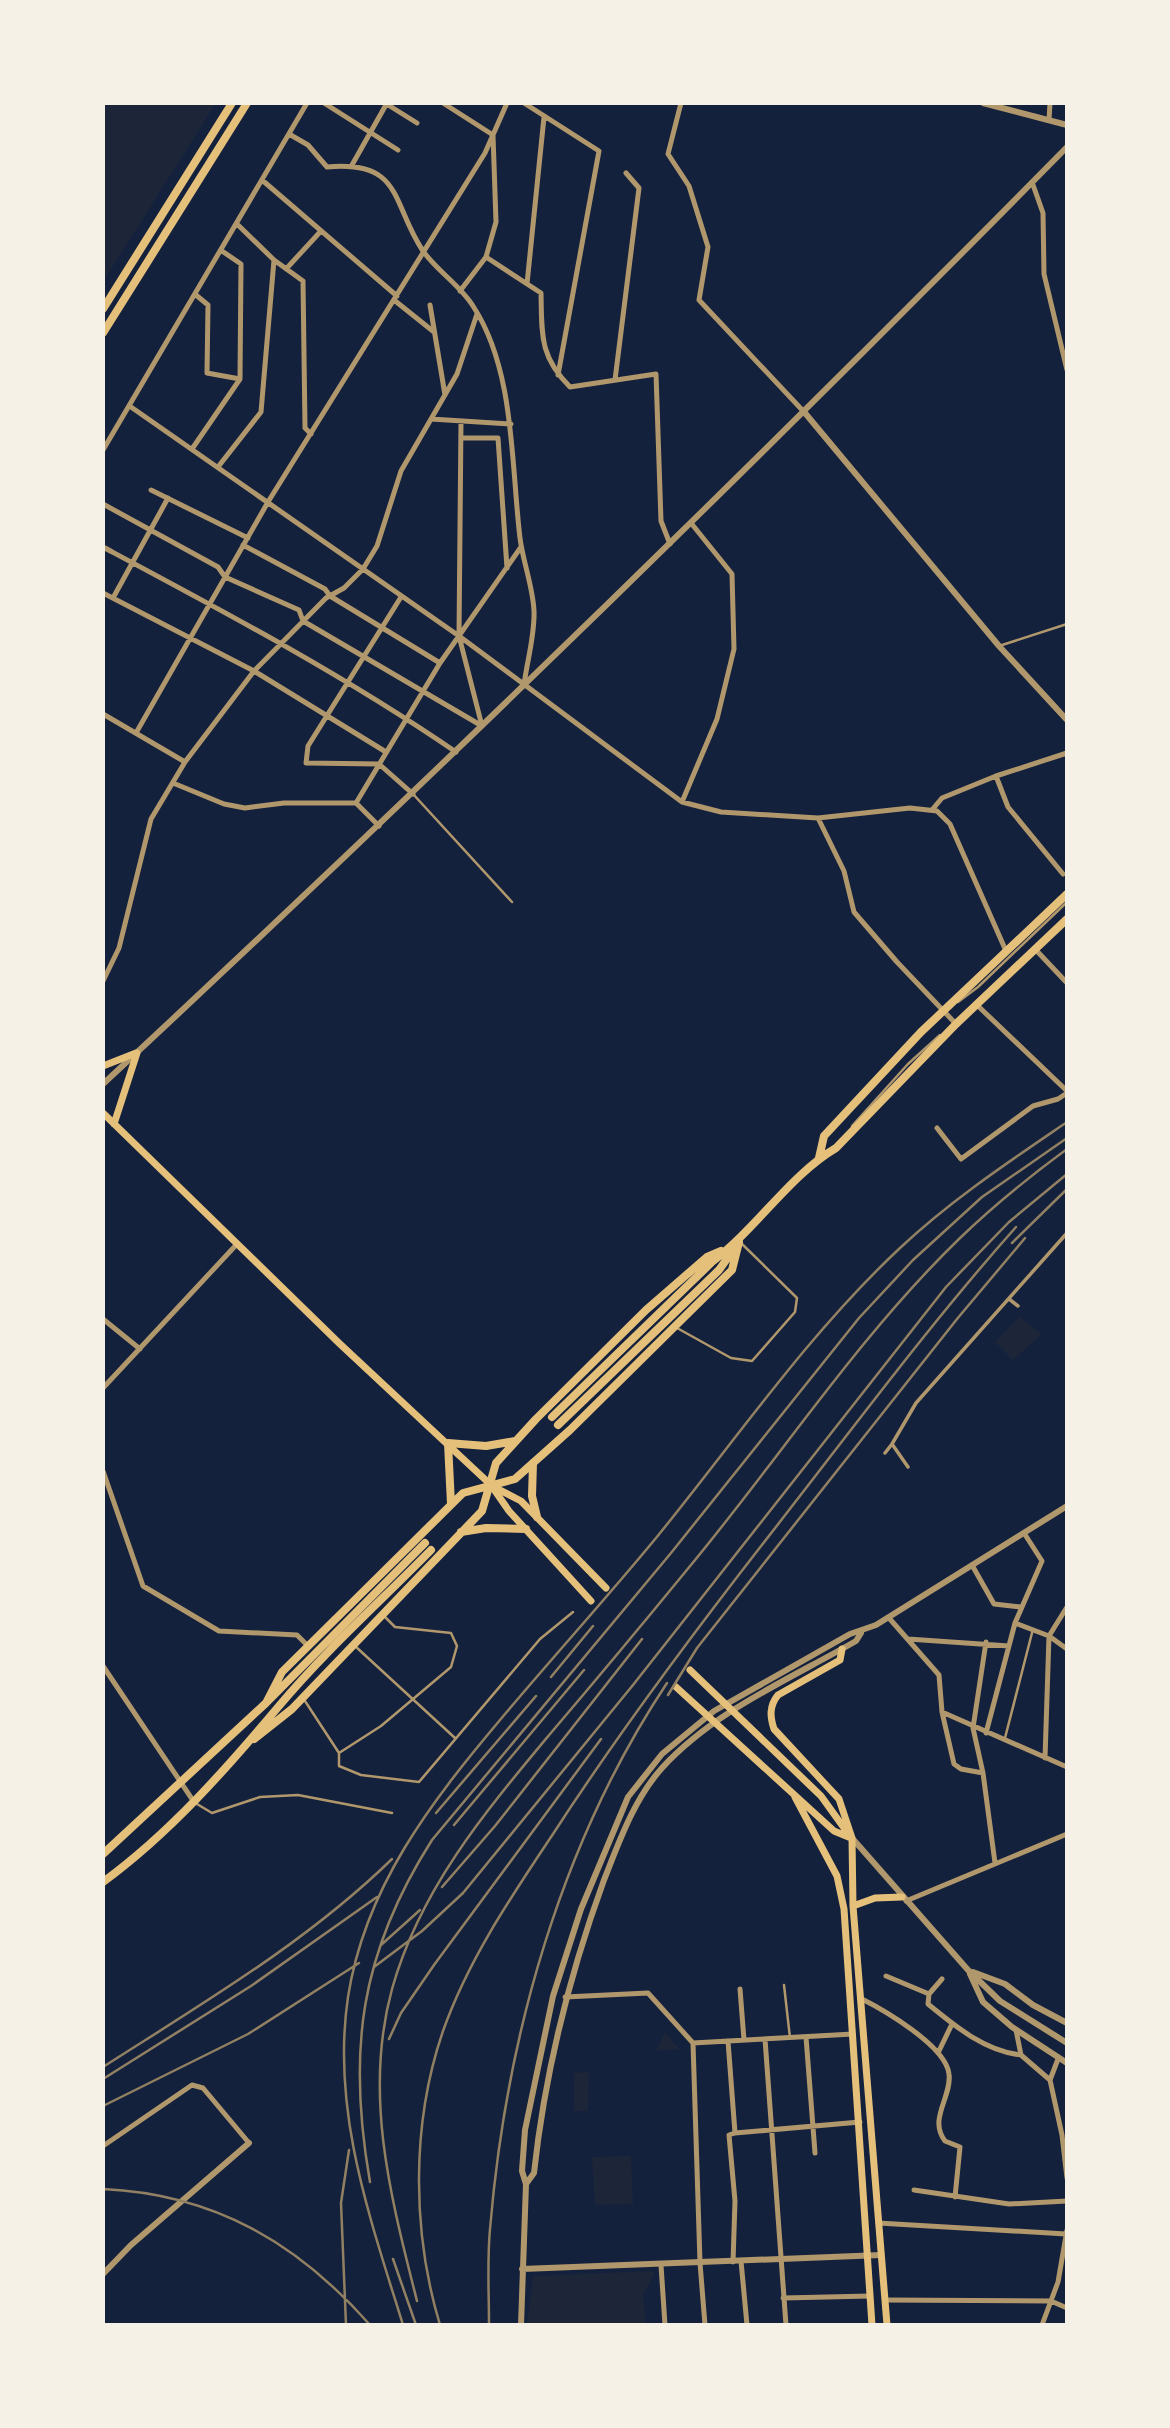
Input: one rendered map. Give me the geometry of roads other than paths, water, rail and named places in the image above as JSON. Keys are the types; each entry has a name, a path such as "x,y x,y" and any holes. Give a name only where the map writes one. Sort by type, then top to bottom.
{"main road":[{"path":"103,309 232,103"},
{"path":"103,333 247,103"},
{"path":"819,1158 824,1136 921,1031 1067,894"},
{"path":"554,1421 719,1270 739,1242 819,1158 836,1148 956,1024 1067,919"},
{"path":"103,1066 137,1053"},
{"path":"114,1124 137,1053"},
{"path":"103,1113 491,1485 526,1530 591,1601"},
{"path":"266,1703 282,1672 451,1504 463,1493 515,1479 732,1270 739,1242"},
{"path":"254,1739 303,1698 355,1646 458,1533 482,1511 496,1463 515,1441 646,1310 708,1257 739,1242"},
{"path":"448,1443 486,1446 515,1441"},
{"path":"448,1443 451,1504"},
{"path":"533,1463 532,1496 537,1517"},
{"path":"491,1485 521,1501 606,1588"},
{"path":"458,1533 486,1528 526,1530"},
{"path":"103,1854 181,1785 428,1546 194,1802 103,1882"},
{"path":"842,1649 840,1660 778,1695 773,1703 771,1716 775,1729 839,1799 852,1838 853,1906 887,2325"},
{"path":"690,1670 821,1796 852,1838"},
{"path":"676,1687 834,1832 852,1838"},
{"path":"795,1797 837,1876 842,1896 860,2122 872,2325"},
{"path":"842,1896 853,1895"},
{"path":"853,1906 875,1898 904,1899"}],"street":[{"path":"103,450 131,407 307,103"},
{"path":"324,103 398,150"},
{"path":"443,103 494,135"},
{"path":"136,733 268,502 494,135 507,103"},
{"path":"523,103 599,151 558,375"},
{"path":"681,103 668,154 689,186 708,247 699,300 805,413 999,646 1067,720"},
{"path":"983,103 1067,125"},
{"path":"1049,120 1050,103"},
{"path":"352,164 386,104 416,123"},
{"path":"527,284 544,117"},
{"path":"289,134 308,145 327,167 352,164 384,179 398,196 424,252 477,314 502,384 511,424 521,547 534,611 524,685"},
{"path":"460,291 486,257 496,222 494,135"},
{"path":"103,1084 379,826 805,413 1067,147"},
{"path":"615,380 639,188 626,173"},
{"path":"262,180 434,332"},
{"path":"1032,182 1043,213 1044,274 1067,370"},
{"path":"237,224 274,260 303,281 305,428 311,434"},
{"path":"286,269 321,231"},
{"path":"192,449 240,379 240,264 222,251"},
{"path":"486,257 541,293 542,343 558,375 570,387 656,374 661,521 670,544"},
{"path":"218,467 261,412 274,260"},
{"path":"196,295 208,305 207,373 240,379"},
{"path":"430,305 445,396"},
{"path":"103,981 119,948 151,819 185,762 254,671 303,621 363,569 377,546 401,471 457,374 477,314"},
{"path":"131,407 459,636 682,802 721,812 818,818 910,808 937,811 950,824 1006,951"},
{"path":"431,419 511,424"},
{"path":"461,421 459,636 482,726"},
{"path":"461,438 498,438 507,568"},
{"path":"151,490 248,538"},
{"path":"113,598 168,498"},
{"path":"103,504 218,567 225,577 299,610 303,621 482,726"},
{"path":"682,802 717,719 734,649 732,574 691,523"},
{"path":"243,545 325,589 330,596 440,663"},
{"path":"103,547 280,644 407,718 456,752"},
{"path":"356,803 440,663 521,547"},
{"path":"103,593 254,671 326,718 386,752"},
{"path":"401,597 309,746 306,763 379,764 412,794"},
{"path":"103,714 185,762"},
{"path":"932,810 942,798 996,776 1067,753"},
{"path":"996,776 1008,807 1063,874"},
{"path":"173,783 224,804 245,808 284,803 356,803 379,826"},
{"path":"818,818 844,871 854,912 943,1013 956,1024"},
{"path":"1035,949 1067,983"},
{"path":"937,1128 961,1159 1033,1106 1058,1099 1067,1092 978,1006"},
{"path":"885,1453 916,1403 1067,1233"},
{"path":"103,1388 237,1244"},
{"path":"1009,1298 1018,1306"},
{"path":"103,1319 140,1349"},
{"path":"892,1444 908,1467"},
{"path":"103,1471 144,1586 219,1631 297,1635 308,1646"},
{"path":"521,2325 526,2184 522,2171 533,2082 553,1996 578,1919 628,1797 662,1755 691,1727 714,1710 850,1634 861,1633 889,1618 1067,1506"},
{"path":"985,1733 1021,1607 1042,1561 1024,1533"},
{"path":"971,1565 994,1604 1021,1607"},
{"path":"1045,1758 1049,1636 1067,1607"},
{"path":"889,1618 940,1675 942,1712 954,1764 961,1769 983,1773"},
{"path":"1016,1623 1049,1636 1067,1649"},
{"path":"526,2184 534,2173 547,2077 565,1997 592,1914 634,1810 662,1768 699,1733 747,1702 856,1641 861,1633"},
{"path":"908,1639 947,1643 986,1642 1009,1646"},
{"path":"986,1642 972,1728 983,1773 995,1863"},
{"path":"103,1666 194,1802"},
{"path":"942,1712 972,1728 1067,1767"},
{"path":"904,1899 1067,1834"},
{"path":"852,1838 968,1970 1000,2001 1067,2043"},
{"path":"968,1970 1005,1984 1033,2006 1067,2023"},
{"path":"968,1970 983,2002 1016,2030 1067,2063"},
{"path":"886,1976 929,1994"},
{"path":"942,1979 929,1994 928,2004 952,2024 987,2046 1021,2055 1050,2080"},
{"path":"740,1989 744,2040"},
{"path":"565,1997 648,1993 693,2043 700,2263 705,2325"},
{"path":"860,1998 897,2020 938,2053 949,2075 940,2106 940,2135 945,2141 960,2147 955,2197"},
{"path":"938,2053 952,2024"},
{"path":"1016,2030 1021,2055"},
{"path":"693,2043 853,2034"},
{"path":"806,2037 815,2153"},
{"path":"765,2039 786,2325"},
{"path":"728,2041 735,2133"},
{"path":"1058,2059 1050,2080 1062,2135 1067,2178"},
{"path":"103,2146 192,2085 203,2088 249,2143 131,2245 103,2274"},
{"path":"747,2325 737,2262 729,2135 860,2122"},
{"path":"914,2190 1009,2204 1067,2201"},
{"path":"878,2222 1067,2232 1052,2301 1042,2325"},
{"path":"522,2269 881,2255"},
{"path":"661,2265 665,2325"},
{"path":"783,2298 870,2296"},
{"path":"885,2300 1052,2301 1067,2308"}],"lane":[{"path":"999,646 1067,624"},
{"path":"412,794 512,902"},
{"path":"943,1013 978,987 1067,902"},
{"path":"674,1326 731,1358 752,1361 795,1312 797,1298 739,1242"},
{"path":"303,1698 339,1753 340,1766 361,1775 419,1782 540,1639 573,1612"},
{"path":"339,1753 382,1726 451,1667 457,1646 451,1633 395,1627 382,1615"},
{"path":"1004,1741 1033,1629"},
{"path":"355,1646 455,1738"},
{"path":"194,1802 212,1813 260,1797 298,1796 392,1813"},
{"path":"784,1985 790,2038"}],"railway":[{"path":"403,2325 357,2164 345,2081 344,2039 348,1997 369,1919 385,1883 426,1815 474,1751 656,1538 834,1316 900,1248 940,1214 1067,1122"},
{"path":"370,2182 360,2089 365,2004 389,1923 432,1840 671,1553 859,1318 913,1260 982,1197 1067,1138"},
{"path":"417,2301 390,2185 380,2107 380,2068 392,1989 419,1918 437,1885 457,1853 502,1793 720,1530 851,1359 886,1318 972,1227 1011,1192 1067,1149"},
{"path":"374,1967 422,1931 463,1893 633,1685 946,1287 1009,1222 1067,1174"},
{"path":"1012,1243 1067,1189"},
{"path":"440,2325 424,2253 420,2216 421,2140 425,2103 443,2031 478,1954 506,1905 578,1796 683,1649 919,1342 1016,1227"},
{"path":"668,1695 697,1648 957,1319 1025,1238"},
{"path":"551,1677 593,1626"},
{"path":"442,1887 495,1826 642,1639"},
{"path":"454,1825 584,1670"},
{"path":"489,2325 489,2241 498,2157 509,2086 544,1945 568,1876 596,1809 629,1745 667,1683"},
{"path":"436,1813 536,1696"},
{"path":"389,2039 401,2013 434,1965 601,1739"},
{"path":"103,2067 290,1944 325,1918 392,1859"},
{"path":"103,2079 251,1986 377,1897"},
{"path":"381,1945 420,1910"},
{"path":"103,2106 248,2034 359,1963"},
{"path":"346,2325 341,2203 349,2150"},
{"path":"103,2189 143,2193 181,2201 251,2228 314,2270 370,2325"},
{"path":"393,2259 416,2325"}]}
